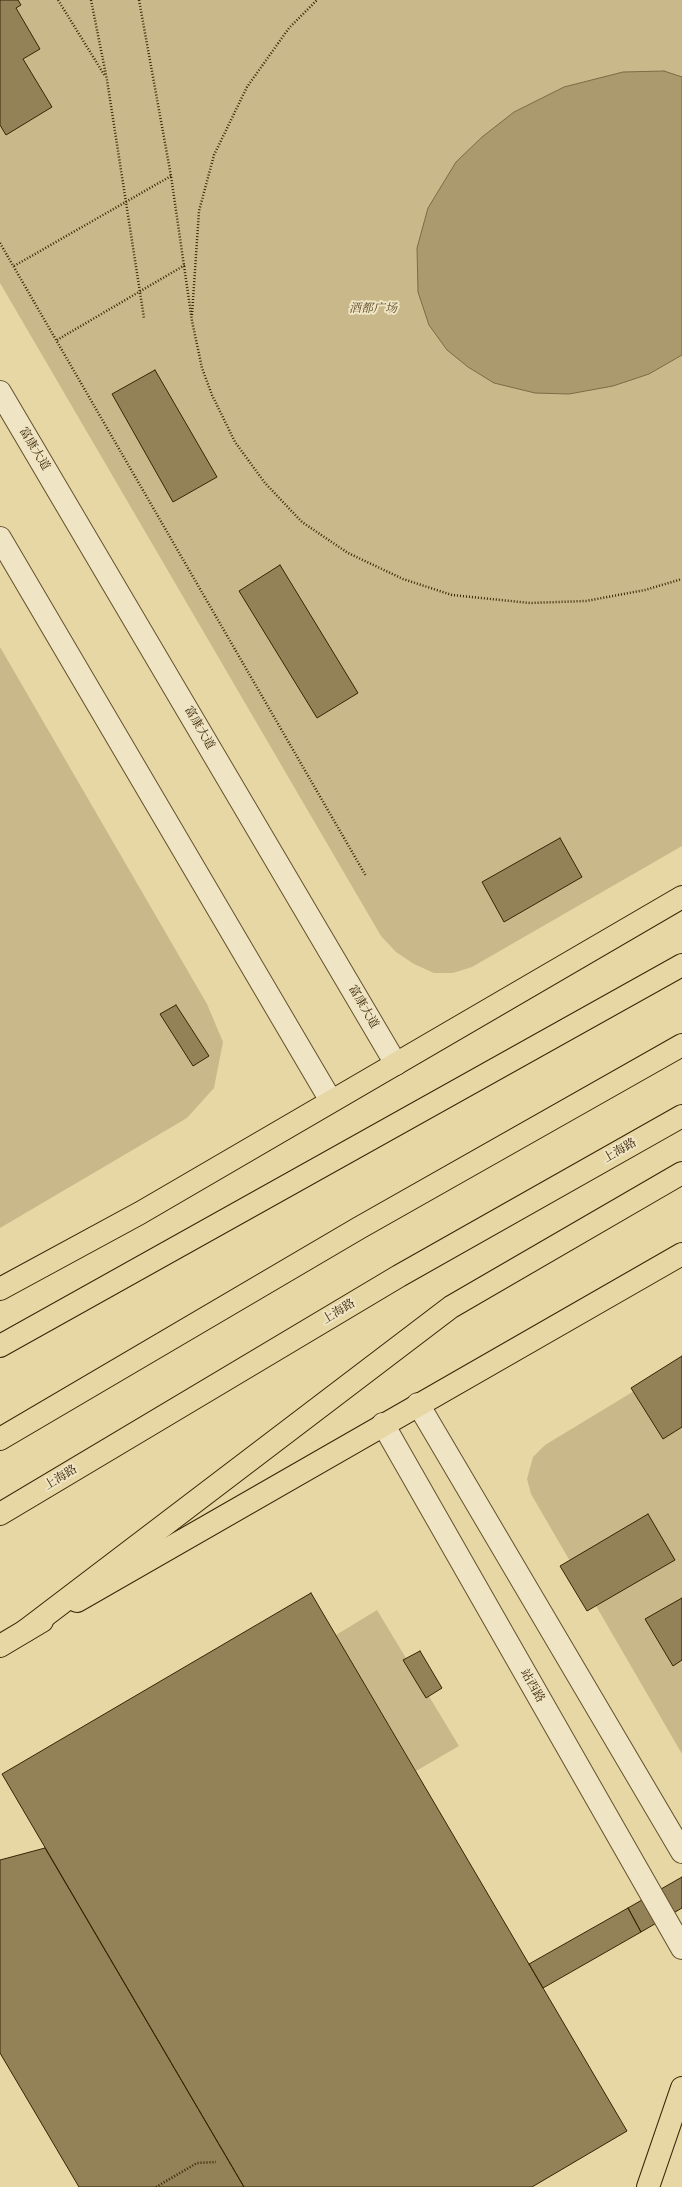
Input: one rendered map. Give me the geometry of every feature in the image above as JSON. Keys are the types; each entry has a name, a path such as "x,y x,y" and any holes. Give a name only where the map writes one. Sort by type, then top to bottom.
{"main road":[{"path":"0,1288 140,1213 682,897"},
{"path":"0,1346 682,965"},
{"path":"0,1439 359,1228 682,1045"},
{"name":"上海路","path":"0,1514 399,1276 682,1116"},
{"path":"25,1631 451,1307 682,1173"},
{"path":"0,1646 383,1424 682,1254"},
{"path":"648,2187 682,2088"}],"street":[{"name":"富康大道","path":"0,392 396,1064"},
{"path":"0,538 331,1101"},
{"path":"418,1404 682,1852"},
{"name":"站西路","path":"383,1424 682,1948"},
{"path":"0,1656 25,1631"}],"path":[{"path":"58,0 107,80"},
{"path":"91,0 107,80 144,318"},
{"path":"139,0 171,176 192,321 202,368 212,396 235,442 265,483 302,522 348,553 403,579 452,595 530,603 586,601 645,590 682,579"},
{"path":"192,321 199,211 214,155 247,87 289,28 317,0"},
{"path":"14,266 171,176"},
{"path":"0,243 366,876"},
{"path":"57,340 185,265"},
{"path":"156,2187 197,2163 216,2162"}],"green space":[{"name":"酒都广场","path":"0,0 682,0 682,846 472,967 453,973 434,973 414,964 396,952 381,936 0,283"},
{"path":"0,647 207,1004 223,1042 214,1088 187,1118 0,1228"},
{"path":"682,1362 682,1754 531,1494 527,1479 533,1457 545,1445"},
{"path":"377,1610 459,1746 416,1771 336,1635"}],"shaded area":[{"path":"664,71 682,77 682,355 649,374 613,386 569,394 535,393 494,383 468,367 447,350 429,325 418,292 417,248 428,208 456,162 482,137 514,112 564,87 623,72"}],"building":[{"path":"0,0 18,0 21,5 16,8 40,49 23,59 52,107 6,135 0,125"},
{"path":"155,370 217,477 173,502 112,394"},
{"path":"280,565 358,693 317,718 239,591"},
{"path":"560,838 582,877 504,922 482,882"},
{"path":"176,1005 209,1056 193,1066 160,1014"},
{"path":"682,1356 682,1427 663,1439 631,1388"},
{"path":"648,1514 675,1560 587,1611 560,1566"},
{"path":"311,1593 627,2131 532,2187 244,2187 2,1774"},
{"path":"682,1598 682,1660 673,1666 645,1619"},
{"path":"420,1651 442,1688 426,1698 403,1660"},
{"path":"45,1848 244,2187 79,2187 0,2053 0,1860"},
{"path":"682,1877 682,1908 641,1932 628,1908"},
{"path":"628,1908 641,1932 543,1988 529,1964"}]}
